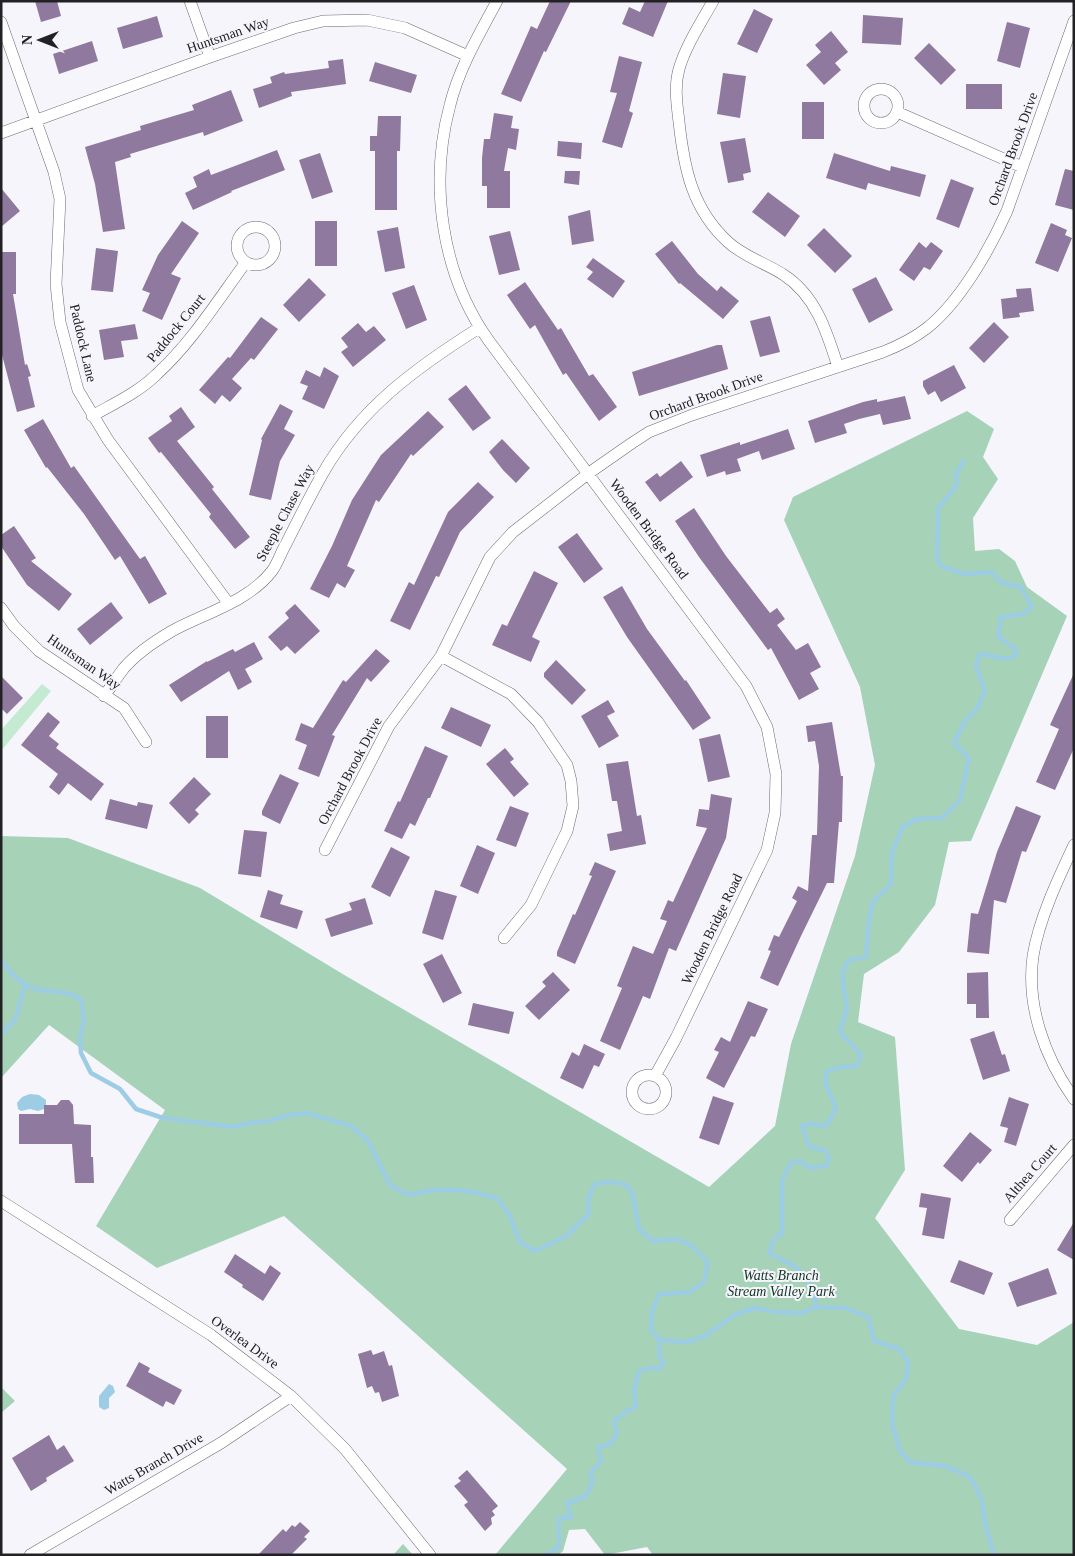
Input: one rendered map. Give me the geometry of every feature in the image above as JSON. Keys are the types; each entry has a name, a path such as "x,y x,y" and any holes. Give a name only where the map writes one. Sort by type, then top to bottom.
{"street":[{"path":"190,1 210,57"},
{"name":"Wooden Bridge Road","path":"497,1 468,56 450,104 445,126 440,162 440,193 443,228 451,262 479,328 746,686 767,727 776,774 775,813 767,850 676,1038 655,1076"},
{"path":"713,1 686,50 679,70 676,91 684,164 690,184 698,202 712,224 728,242 754,260 783,274 811,300 820,316 838,367"},
{"name":"Huntsman Way","path":"1,133 294,28 323,22 367,20 405,28 468,56"},
{"name":"Orchard Brook Drive","path":"325,850 389,726 441,656 483,570 500,545 527,519 632,443 670,423 904,344 926,329 949,306 994,240 1007,211 1074,20"},
{"name":"Paddock Lane","path":"1,22 37,120 54,172 60,199 56,284 60,322 78,390 108,440 229,604"},
{"path":"898,112 1022,167"},
{"name":"Paddock Court","path":"92,416 138,390 173,359 246,262"},
{"name":"Steeple Chase Way","path":"104,696 125,667 150,645 229,604 251,590 272,571 323,472 345,440 370,410 394,387 418,368 479,328"},
{"name":"Huntsman Way","path":"1,608 14,626 39,650 124,708 146,742"},
{"path":"441,656 511,694 538,722 567,766 571,780 573,806 567,831 531,905 504,938"},
{"path":"1074,845 1040,928 1033,956 1032,990 1038,1025 1057,1073 1074,1099"},
{"name":"Althea Court","path":"1010,1220 1074,1145"},
{"name":"Overlea Drive","path":"1,1201 211,1335 291,1396 345,1449 430,1555"},
{"name":"Watts Branch Drive","path":"30,1555 221,1442 291,1396"}],"green space":[{"name":"Watts Branch Stream Valley Park","path":"967,411 994,429 983,457 998,479 973,518 975,551 999,549 1015,561 1027,587 1067,616 971,841 949,842 935,905 899,952 864,974 858,1022 895,1037 905,1170 875,1218 959,1329 1037,1345 1074,1322 1074,1555 653,1555 647,1547 605,1555 585,1529 569,1530 563,1551 558,1555 495,1555 567,1469 284,1216 157,1268 96,1226 165,1110 49,1025 1,1078 1,836 68,838 200,888 346,976 709,1187 775,1126 791,1044 855,856 875,765 860,687 784,520 793,497"},
{"path":"42,684 51,691 1,751 1,730"},
{"path":"1,1387 15,1401 1,1413"},
{"path":"403,1544 413,1555 393,1555"}],"water":[{"path":"30,1094 39,1095 46,1100 46,1107 38,1111 30,1109 21,1111 18,1109 17,1103 22,1097"},
{"path":"109,1384 113,1386 115,1392 109,1398 109,1408 104,1410 99,1407 99,1396"}],"building":[{"path":"35,1 57,1 61,16 41,22"},
{"path":"550,1 571,1 546,52 544,51 521,102 501,94 531,26 537,29"},
{"path":"645,1 668,1 653,37 622,24 629,7 640,12"},
{"path":"754,9 773,19 757,53 737,44"},
{"path":"863,15 903,18 901,45 862,43"},
{"path":"157,16 163,37 123,49 117,28"},
{"path":"1007,22 1030,28 1020,68 997,61"},
{"path":"831,31 848,52 835,63 841,70 824,85 806,65 821,52 815,45"},
{"path":"92,41 98,61 59,74 53,54"},
{"path":"929,43 956,70 941,85 914,58"},
{"path":"619,56 642,62 629,111 633,113 622,148 602,142 617,93 610,92"},
{"path":"343,59 346,84 291,92 292,96 259,108 253,89 272,83 270,77 284,72 285,74 329,68 328,61"},
{"path":"375,62 417,75 411,93 369,81"},
{"path":"723,73 746,76 740,118 717,114"},
{"path":"966,84 1002,84 1002,109 966,109"},
{"path":"231,90 243,121 204,136 203,132 130,154 131,157 115,162 125,229 103,232 95,184 85,147 141,130 140,126 194,110 192,105"},
{"path":"802,102 824,102 824,139 802,139"},
{"path":"494,113 513,116 511,128 519,129 516,150 508,148 504,171 510,171 510,208 487,208 487,186 482,186 484,139 490,139"},
{"path":"378,116 401,116 400,151 397,151 397,210 375,210 375,151 370,151 370,136 377,136"},
{"path":"745,138 751,172 743,174 744,180 728,183 720,142"},
{"path":"558,141 582,143 581,159 557,156"},
{"path":"277,150 285,170 231,191 193,210 185,193 197,187 193,177 209,169 211,175"},
{"path":"320,153 333,192 312,199 299,160"},
{"path":"834,153 890,171 891,166 926,175 920,197 868,183 866,190 826,178"},
{"path":"1065,169 1074,171 1074,210 1055,205"},
{"path":"565,171 580,171 579,185 564,183"},
{"path":"951,179 974,188 959,228 936,219"},
{"path":"1,188 20,211 1,227"},
{"path":"768,192 800,216 785,237 752,212"},
{"path":"590,210 594,241 572,245 568,216"},
{"path":"182,221 199,233 171,274 181,278 162,320 142,311 150,293 142,290 158,255"},
{"path":"315,221 337,221 337,266 315,266"},
{"path":"1051,223 1067,230 1065,235 1072,238 1058,272 1035,263"},
{"path":"398,227 405,268 385,272 377,231"},
{"path":"824,228 852,256 835,273 807,245"},
{"path":"510,231 520,270 499,275 489,236"},
{"path":"672,241 698,274 717,291 721,286 739,301 723,319 679,284 655,254"},
{"path":"919,242 926,248 931,242 943,251 930,270 924,267 914,281 899,270"},
{"path":"96,248 118,251 113,292 91,290"},
{"path":"1,252 16,252 16,294 13,294 25,365 27,364 31,376 28,377 35,407 17,412 1,351"},
{"path":"593,258 625,281 613,298 587,279 593,272 586,267"},
{"path":"876,277 893,310 869,323 852,289"},
{"path":"309,278 326,295 299,322 283,305"},
{"path":"525,282 558,330 561,328 589,376 593,374 617,407 599,421 566,373 563,375 535,325 530,329 507,295"},
{"path":"414,285 427,320 406,329 392,293"},
{"path":"1031,288 1034,311 1019,313 1020,317 1003,319 1001,299 1017,297 1016,289"},
{"path":"770,316 780,352 760,357 750,321"},
{"path":"261,317 278,329 254,360 251,358 232,379 242,388 230,402 222,395 215,404 199,390 228,357 230,358"},
{"path":"994,322 1009,337 984,363 969,348"},
{"path":"358,323 366,332 374,326 386,340 353,367 341,352 348,347 341,338"},
{"path":"135,324 138,339 121,341 124,357 104,360 99,330"},
{"path":"722,345 728,369 639,396 632,372"},
{"path":"954,365 966,388 941,402 935,391 928,395 923,386 923,381"},
{"path":"324,367 339,376 324,409 302,399 308,386 300,383 306,370 320,377"},
{"path":"466,385 491,418 473,431 448,399"},
{"path":"905,396 911,419 883,425 880,414 859,419 844,424 847,433 815,443 808,421 863,402 877,399 877,402"},
{"path":"280,404 293,411 284,429 295,435 280,461 271,500 249,495 261,439"},
{"path":"181,407 195,427 177,441 214,487 212,489 250,537 235,549 209,517 211,514 148,438 172,421 169,416"},
{"path":"428,411 444,427 413,456 411,454 379,502 376,500 347,566 355,570 345,588 337,583 329,598 310,589 332,546 352,500 381,455"},
{"path":"43,419 71,468 74,466 140,559 145,556 167,594 149,604 120,556 115,560 84,514 46,468 24,430"},
{"path":"788,429 795,449 762,460 759,451 737,459 741,471 726,475 725,471 707,477 700,455 740,442 740,445"},
{"path":"502,439 530,468 516,483 489,452"},
{"path":"681,461 693,477 660,502 645,482 657,473 660,477"},
{"path":"478,482 494,497 460,532 439,577 436,576 410,630 390,621 409,582 414,585 448,512"},
{"path":"694,508 726,556 770,613 777,608 785,619 777,625 796,650 808,643 821,667 810,673 819,689 799,700 771,648 768,650 699,557 675,521"},
{"path":"14,526 36,558 31,561 72,594 59,611 27,585 1,546 1,535"},
{"path":"577,533 603,569 584,583 558,547"},
{"path":"534,571 558,583 532,637 540,641 531,662 492,645 502,624 507,626"},
{"path":"622,586 647,629 686,680 711,718 693,730 627,637 603,597"},
{"path":"111,602 123,618 90,645 77,629"},
{"path":"295,604 320,631 295,654 287,646 281,651 268,637 289,618 285,613"},
{"path":"254,642 263,659 245,669 252,682 238,690 229,671 181,702 169,685 207,661 233,649 235,652"},
{"path":"376,649 390,661 371,682 367,678 332,735 335,736 319,777 298,769 307,745 295,740 301,723 313,728 343,680 346,682"},
{"path":"556,660 586,690 572,705 544,677 544,673"},
{"path":"1074,673 1074,748 1055,790 1036,782 1059,729 1050,725"},
{"path":"1,676 23,698 7,714 1,708"},
{"path":"608,700 615,712 607,716 619,736 599,748 581,716"},
{"path":"451,707 491,725 481,747 441,728"},
{"path":"48,712 60,722 49,736 59,744 56,748 104,784 91,801 68,783 59,795 49,787 58,774 21,745"},
{"path":"206,716 228,716 228,758 206,758"},
{"path":"832,722 841,776 843,776 842,822 839,822 834,883 827,883 778,986 760,978 771,951 768,950 774,935 779,937 797,901 792,898 798,886 808,891 812,835 817,835 819,766 815,741 808,742 806,726"},
{"path":"720,734 730,777 708,782 699,739"},
{"path":"425,746 448,756 430,798 428,798 415,826 410,823 402,839 384,831 398,801 400,802"},
{"path":"505,748 514,759 510,762 529,784 514,797 486,764"},
{"path":"628,761 637,816 641,815 646,844 610,851 607,834 622,831 617,801 612,801 606,764"},
{"path":"280,774 299,783 280,824 262,815 262,811"},
{"path":"194,777 211,794 195,810 199,814 189,824 169,803"},
{"path":"711,794 732,798 726,838 676,951 669,948 650,999 643,996 620,1050 600,1041 622,988 617,986 633,946 653,954 667,921 660,919 668,900 673,902 707,828 696,826 699,809 709,810"},
{"path":"110,799 137,806 138,802 153,805 147,829 105,819"},
{"path":"510,806 529,813 516,847 496,840"},
{"path":"1016,806 1041,816 1026,852 1022,851 1006,903 994,900 989,954 967,952 971,913 978,914 997,852"},
{"path":"244,830 267,832 261,877 238,874"},
{"path":"477,845 495,853 478,894 460,886"},
{"path":"391,847 410,857 390,897 371,887"},
{"path":"595,862 616,871 575,964 557,956 557,952 592,876 589,875"},
{"path":"268,890 283,895 280,904 303,911 297,929 260,917"},
{"path":"435,890 457,896 443,940 422,933"},
{"path":"365,898 373,924 331,937 325,919 352,910 349,903"},
{"path":"442,954 462,993 443,1003 423,964"},
{"path":"553,972 570,990 539,1020 525,1006 546,986 542,982"},
{"path":"988,972 989,1018 976,1018 976,1004 967,1004 967,973"},
{"path":"748,1001 768,1009 755,1037 751,1036 724,1088 706,1078 719,1052 714,1050 721,1037 730,1042"},
{"path":"473,1003 514,1012 509,1034 468,1025"},
{"path":"994,1031 1002,1055 1005,1054 1010,1071 983,1080 970,1039"},
{"path":"584,1044 605,1054 599,1067 594,1065 583,1089 560,1078 572,1052 579,1056"},
{"path":"713,1096 734,1103 719,1145 699,1138"},
{"path":"1009,1097 1029,1104 1016,1146 1004,1142 1008,1128 1000,1126"},
{"path":"61,1100 69,1100 73,1105 74,1124 91,1125 91,1157 93,1157 94,1183 75,1183 72,1144 19,1144 19,1114 44,1114 44,1105 57,1105"},
{"path":"970,1132 992,1150 980,1164 978,1162 962,1182 943,1166"},
{"path":"921,1193 951,1198 944,1239 922,1235 927,1208 919,1207"},
{"path":"1074,1222 1074,1260 1057,1250"},
{"path":"235,1254 265,1274 270,1265 281,1273 263,1301 224,1272"},
{"path":"959,1260 993,1273 984,1295 950,1282"},
{"path":"1048,1268 1057,1294 1017,1307 1008,1283"},
{"path":"371,1350 373,1355 384,1351 389,1366 392,1365 399,1396 382,1402 379,1392 375,1393 372,1386 367,1388 358,1354"},
{"path":"139,1362 150,1368 148,1372 182,1390 174,1405 166,1401 163,1407 126,1386"},
{"path":"49,1435 57,1450 64,1445 74,1461 46,1478 47,1481 31,1491 12,1458"},
{"path":"467,1470 498,1506 492,1511 495,1515 491,1518 492,1524 485,1531 464,1505 468,1502 454,1486 461,1481 458,1478"},
{"path":"300,1522 310,1531 304,1537 307,1539 291,1555 258,1555 283,1529 286,1532 292,1525 295,1527"}],"waterway":[{"path":"816,1307 815,1290 796,1267 769,1253 774,1239 782,1233 782,1180 791,1163 800,1161 810,1168 826,1166 829,1158 826,1151 809,1146 802,1126 809,1124 826,1126 836,1109 826,1084 826,1072 839,1067 857,1066 861,1055 840,1032 847,1008 843,985 843,970 849,960 866,957 869,920 873,902 891,884 892,853 902,828 916,819 942,818 960,800 969,758 954,743 965,721 977,709 985,691 976,666 980,654 1007,659 1016,655 1016,650 998,636 1001,617 1023,614 1032,607 1021,587 1002,583 991,572 964,574 941,566 937,558 938,508 957,485 956,473 964,461"},
{"path":"1,960 9,971 25,985 39,990 67,993 81,999 84,1020 80,1038 81,1053 91,1073 120,1089 136,1109 163,1118 234,1127 307,1113 351,1126 368,1141 390,1185 408,1195 432,1190 454,1190 474,1192 498,1199 509,1214 520,1242 535,1251 566,1236 589,1214 588,1199 595,1184 609,1182 624,1184 632,1192 639,1229 653,1241 677,1239 691,1245 708,1262 704,1282 690,1292 659,1294 652,1312 651,1330 660,1340 687,1342 705,1336 736,1314 755,1308 774,1312 802,1313 816,1307 846,1308 869,1318 874,1341 899,1349 908,1362 906,1379 893,1396 892,1424 900,1451 910,1462 945,1466 970,1477 981,1497 986,1527 994,1555"},
{"path":"1,1034 15,1020 25,985"},
{"path":"545,1555 559,1547 559,1518 571,1517 567,1503 585,1497 593,1482 590,1473 601,1461 598,1447 610,1444 617,1434 614,1421 628,1410 636,1407 634,1391 639,1371 649,1368 660,1369 664,1362 659,1357 660,1340"}]}
